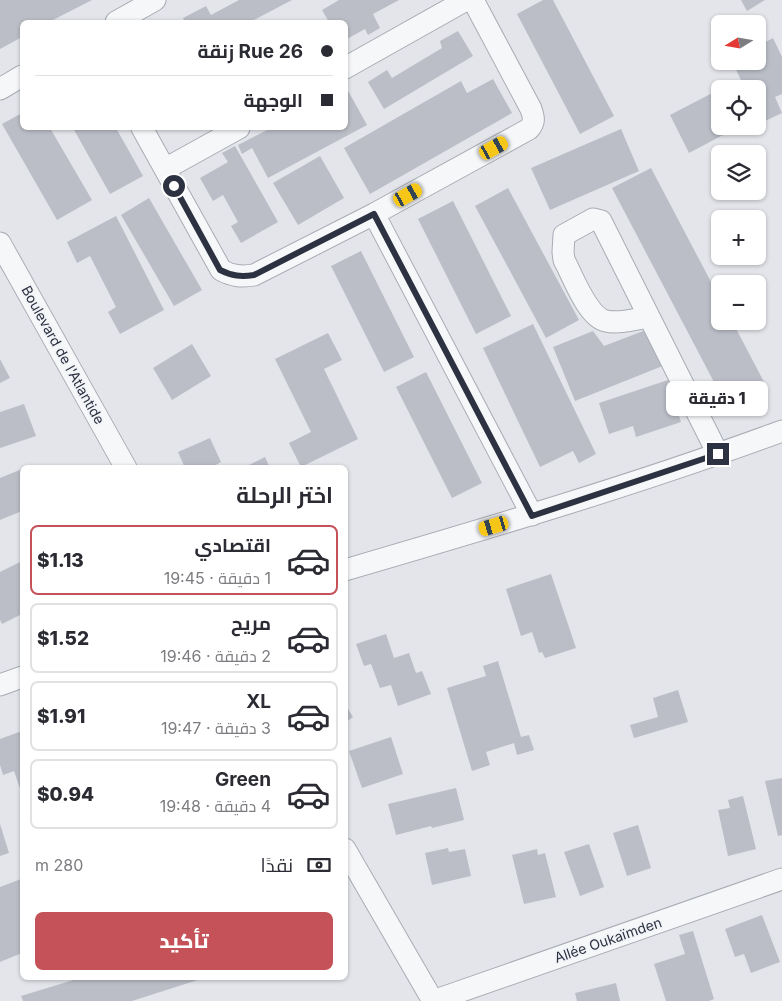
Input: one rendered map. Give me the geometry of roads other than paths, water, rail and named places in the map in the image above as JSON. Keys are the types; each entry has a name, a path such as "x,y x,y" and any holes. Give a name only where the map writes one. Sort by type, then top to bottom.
{"street":[{"path":"120,20 155,0"},
{"path":"348,66 466,0"},
{"path":"143,130 220,270 231,276 254,275 374,214 529,129 533,124 532,109 473,0"},
{"path":"0,89 20,77"},
{"path":"165,169 235,130"},
{"path":"374,214 532,516"},
{"path":"650,317 613,322 604,321 597,317 590,310 564,260 564,235 593,219 602,221 650,317 718,454"},
{"name":"Boulevard de l'Atlantide","path":"0,243 124,465"},
{"path":"348,569 532,516 782,431"},
{"path":"0,684 20,677"},
{"path":"348,854 433,1001"},
{"name":"Allée Oukaïmden","path":"433,1001 782,880"}]}
